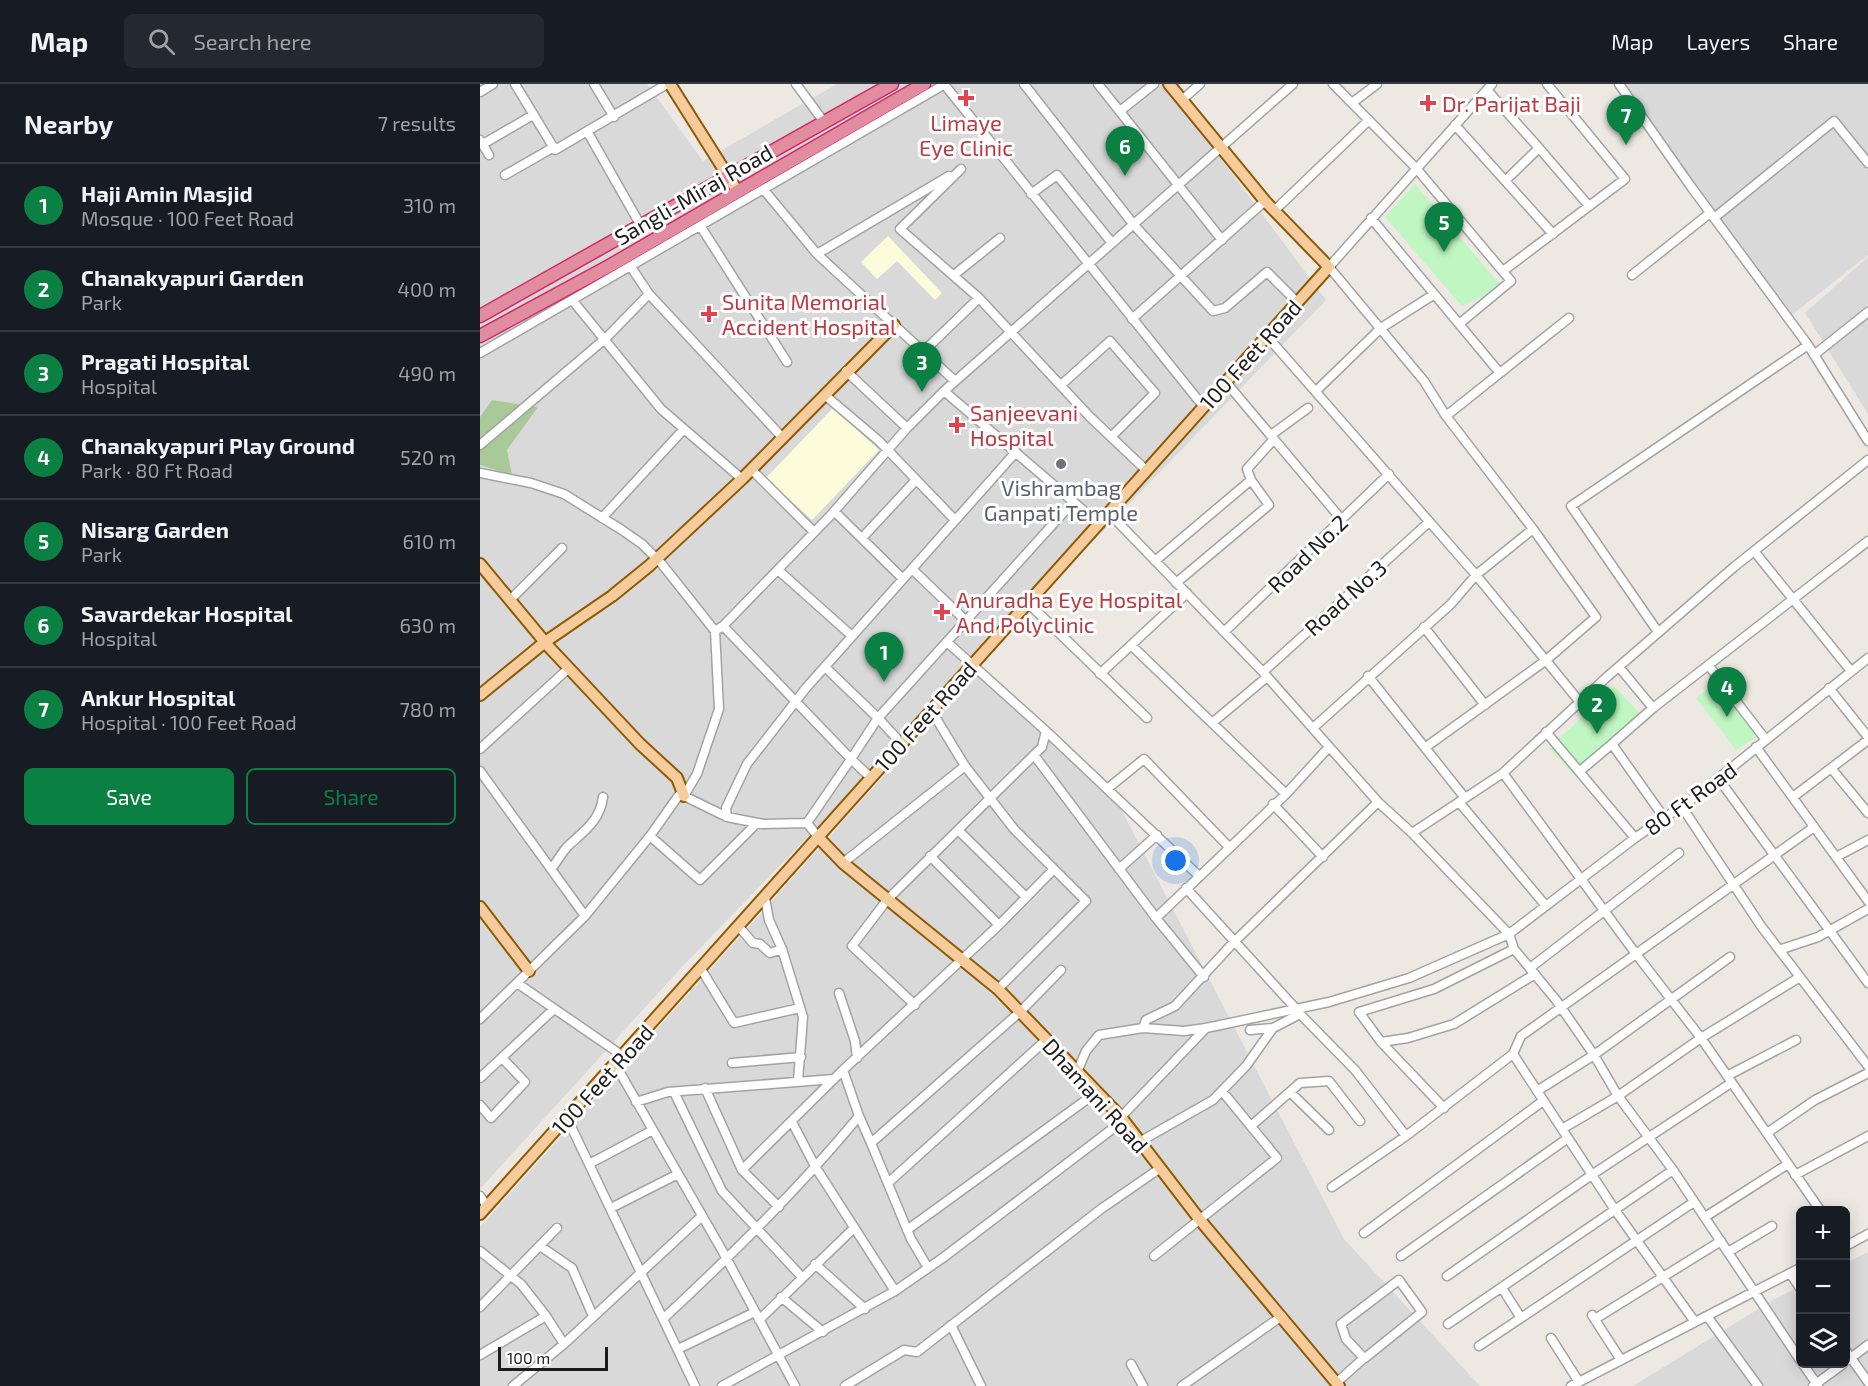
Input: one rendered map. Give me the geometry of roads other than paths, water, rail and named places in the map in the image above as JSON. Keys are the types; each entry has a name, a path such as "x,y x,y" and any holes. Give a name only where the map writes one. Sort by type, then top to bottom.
{"highway":[{"name":"Sangli-Miraj Road","path":"480,316 892,84"},
{"name":"Sangli-Miraj Road","path":"480,336 738,192 924,84"}],"main road":[{"path":"669,84 738,192"},
{"path":"1169,84 1265,201 1329,267"},
{"name":"100 Feet Road","path":"484,1210 1329,267"},
{"path":"480,695 545,642 612,596 656,559 742,479 781,436 894,325"},
{"path":"480,564 545,642 640,744 677,778 684,796"},
{"name":"Dhamani Road","path":"819,838 843,863 998,990 1097,1092 1141,1141 1200,1220 1337,1384"},
{"path":"480,907 529,971"}],"street":[{"path":"480,92 492,84"},
{"path":"515,84 555,150 669,84"},
{"path":"594,84 614,117"},
{"path":"796,84 824,123"},
{"path":"480,353 701,227 944,84 1203,406"},
{"path":"1024,84 1134,225 1214,311 1225,308 1267,272 1297,302"},
{"path":"1098,84 1222,240"},
{"path":"1120,111 1154,84"},
{"path":"1182,100 1200,84"},
{"path":"684,796 697,774 719,709 719,629 834,511 907,428 944,391 1293,84"},
{"path":"1333,84 1416,168 1511,281 1459,324"},
{"path":"1352,103 1377,84"},
{"path":"1503,271 1625,179 1547,84"},
{"path":"1619,84 1712,216 1808,345 1868,441"},
{"path":"1426,747 1545,661 1596,617 1533,529 1446,416 1424,381 1329,267 1489,87 1590,206"},
{"path":"489,155 481,142 533,114"},
{"path":"1275,210 1369,120"},
{"path":"1632,275 1834,121 1868,163"},
{"path":"1455,125 1553,234"},
{"path":"588,131 641,225"},
{"path":"505,175 554,147"},
{"path":"1506,180 1539,148"},
{"path":"817,254 961,169 900,229 979,298 1111,437 1146,470"},
{"path":"1031,195 1057,175 1112,243"},
{"path":"764,190 817,254 955,381"},
{"path":"1132,319 1265,201"},
{"path":"1371,218 1432,295 1499,372"},
{"path":"701,227 787,362"},
{"path":"954,275 1000,238"},
{"path":"631,267 649,294 781,436"},
{"path":"480,445 606,338 649,294"},
{"path":"1316,390 1381,328 1432,295"},
{"path":"923,352 979,298"},
{"path":"573,301 606,338 661,409 742,479"},
{"path":"1814,355 1868,312"},
{"path":"1446,416 1569,318"},
{"path":"1266,335 1389,474 1428,523 1476,575 1580,701"},
{"path":"1061,385 1110,341 1155,393 1111,437"},
{"path":"1658,632 1571,506 1808,345"},
{"path":"846,371 907,428"},
{"path":"1225,381 1342,520"},
{"path":"944,391 1098,523"},
{"path":"826,396 887,450 955,520"},
{"path":"1176,583 1269,505 1251,480 1247,469 1272,437 1308,408"},
{"path":"602,518 684,429"},
{"path":"727,817 726,808 747,764 796,700 1016,452"},
{"path":"1412,832 1503,773 1658,632 1754,551 1868,460"},
{"path":"751,469 814,532"},
{"path":"480,473 531,483 564,494 642,544 719,629 796,700 870,777"},
{"name":"Road No.2","path":"1224,632 1389,474"},
{"path":"862,538 916,480"},
{"path":"1155,561 1251,480"},
{"path":"807,823 878,718 1073,502"},
{"path":"834,511 903,579"},
{"path":"1108,512 1265,675 1378,802 1412,832 1509,934 1514,949 1562,1008 1618,1096 1705,1217 1796,1354"},
{"name":"Road No.3","path":"1212,723 1428,523"},
{"path":"1313,728 1450,604 1476,575 1533,529"},
{"path":"1580,771 1653,708 1868,541"},
{"path":"510,600 562,548"},
{"path":"1754,551 1851,671"},
{"path":"912,569 966,621"},
{"path":"778,570 852,636"},
{"path":"1100,674 1186,593"},
{"path":"1027,602 1147,718"},
{"path":"1424,627 1485,705"},
{"path":"947,642 1046,731 1198,875"},
{"path":"1131,645 1286,794"},
{"name":"80 Ft Road","path":"1297,1011 1409,978 1509,934 1635,838 1682,807 1868,658"},
{"path":"1709,666 1766,740"},
{"path":"825,667 901,743"},
{"path":"1619,667 1653,708"},
{"path":"480,749 569,668"},
{"path":"1368,676 1426,747 1462,800 1546,906"},
{"path":"1793,797 1868,738 1829,688"},
{"path":"931,710 965,766 1014,829 1086,901 998,990"},
{"path":"915,1005 852,946 887,900 1042,747 1046,731"},
{"path":"1546,732 1635,838"},
{"path":"1612,744 1665,819"},
{"path":"1156,918 1198,875 1286,794 1329,747"},
{"path":"1756,747 1868,901"},
{"path":"1034,755 1156,918 1204,977"},
{"path":"1107,789 1144,759 1229,847"},
{"path":"843,863 965,766"},
{"path":"1832,768 1868,813"},
{"path":"480,771 585,916"},
{"path":"1503,773 1701,1038 1817,1206"},
{"path":"1718,778 1867,980"},
{"path":"480,1019 585,916 650,837 679,795 727,817 757,823 807,823"},
{"path":"551,869 567,847 583,836 601,811 603,797"},
{"path":"1143,1028 1146,1020 1175,1006 1234,942 1378,802"},
{"path":"1273,804 1323,856"},
{"path":"1682,807 1779,950 1868,1066"},
{"path":"650,837 700,880 757,823"},
{"path":"807,823 819,838"},
{"path":"1332,1187 1407,1136 1513,1054 1521,1036 1814,827"},
{"path":"958,830 1026,897"},
{"path":"1119,868 1157,836"},
{"path":"1836,857 1868,840"},
{"path":"1381,1042 1408,1038 1454,1024 1532,971 1678,853"},
{"path":"930,856 999,925"},
{"path":"742,1170 843,1070 999,925 1054,868"},
{"path":"1186,888 1297,1011 1355,1070 1407,1136"},
{"path":"765,898 769,920 782,949 803,1017 798,1081"},
{"path":"1779,950 1830,930 1868,909"},
{"path":"739,927 753,943 760,944 770,952 782,949"},
{"path":"1444,1108 1381,1042 1359,1012 1434,989 1514,949"},
{"path":"1537,1091 1672,1001 1730,957"},
{"path":"701,969 734,1023 800,1008"},
{"path":"871,1143 1020,1012 1061,970"},
{"path":"1562,1129 1618,1096 1701,1038 1800,977"},
{"path":"517,983 619,1060 636,1101 727,1260 795,1386"},
{"path":"839,993 855,1041 857,1058"},
{"path":"480,1078 554,1009"},
{"path":"1141,1141 1176,1123 1222,1091 1246,1066 1273,1028 1297,1011"},
{"path":"1077,1072 1086,1051 1099,1035 1143,1028 1184,1031 1297,1011"},
{"path":"722,1386 866,1309 928,1268 1122,1119 1206,1028"},
{"path":"1250,1030 1273,1028"},
{"path":"888,1184 1046,1040"},
{"path":"1447,1276 1729,1080 1796,1040"},
{"path":"1513,1054 1593,1174 1614,1210 1695,1322"},
{"path":"732,1063 801,1057"},
{"path":"480,1105 491,1118 525,1082 502,1058"},
{"path":"843,1070 859,1116 907,1230 928,1268"},
{"path":"1767,1133 1797,1110 1868,1073"},
{"path":"636,1101 674,1092 705,1088 834,1079"},
{"path":"1251,1126 1300,1083 1329,1081 1360,1121"},
{"path":"705,1088 742,1170 779,1207"},
{"path":"1154,1256 1277,1158 1222,1091"},
{"path":"674,1092 722,1191 801,1276"},
{"path":"907,1230 1097,1092"},
{"path":"1290,1092 1329,1130"},
{"path":"1364,1233 1543,1101"},
{"path":"664,1318 727,1260 779,1207 816,1168 859,1116"},
{"path":"567,1118 695,1386"},
{"path":"792,1122 816,1168 895,1291"},
{"path":"589,1164 653,1130"},
{"path":"1795,1174 1868,1136"},
{"path":"1401,1256 1568,1138"},
{"path":"1705,1217 1788,1164"},
{"path":"845,1386 904,1350 917,1352 1101,1209 1159,1168"},
{"path":"1448,1324 1672,1170"},
{"path":"611,1208 678,1174"},
{"path":"480,1196 484,1210"},
{"path":"1479,1346 1694,1202"},
{"path":"513,1386 564,1344 702,1216"},
{"path":"1728,1252 1772,1226"},
{"path":"480,1307 512,1277 557,1228"},
{"path":"678,1349 757,1316 781,1297 854,1229"},
{"path":"1850,1243 1868,1234"},
{"path":"1620,1360 1594,1317 1721,1241"},
{"path":"540,1246 572,1268 593,1316"},
{"path":"480,1251 512,1277 546,1316 564,1344"},
{"path":"815,1264 866,1309"},
{"path":"1551,1338 1575,1384 1796,1270"},
{"path":"1790,1273 1796,1282"},
{"path":"1337,1384 1364,1358 1346,1339 1341,1324 1398,1280 1422,1312 1365,1358"},
{"path":"1502,1288 1521,1318"},
{"path":"781,1297 823,1332"},
{"path":"480,1355 546,1316"},
{"path":"1186,1385 1282,1316"},
{"path":"1707,1316 1758,1386"},
{"path":"951,1325 955,1338 961,1344 981,1386"},
{"path":"1850,1356 1868,1345"},
{"path":"1850,1363 1868,1382"},
{"path":"1131,1364 1143,1386"},
{"path":"1805,1368 1816,1385 1836,1368"}],"place":[{"name":"Limaye Eye Clinic","path":"966,98"},
{"name":"Dr. Parijat Baji","path":"1428,103"},
{"name":"Ankur Hospital","path":"1626,145"},
{"name":"Savardekar Hospital","path":"1125,176"},
{"name":"Nisarg Garden","path":"1444,252"},
{"name":"Sunita Memorial Accident Hospital","path":"709,314"},
{"name":"Pragati Hospital","path":"922,392"},
{"name":"Sanjeevani Hospital","path":"957,425"},
{"name":"Vishrambag Ganpati Temple","path":"1061,464"},
{"name":"Anuradha Eye Hospital And Polyclinic","path":"942,612"},
{"name":"Haji Amin Masjid","path":"884,682"},
{"name":"Chanakyapuri Play Ground","path":"1727,717"},
{"name":"Chanakyapuri Garden","path":"1597,734"}]}
